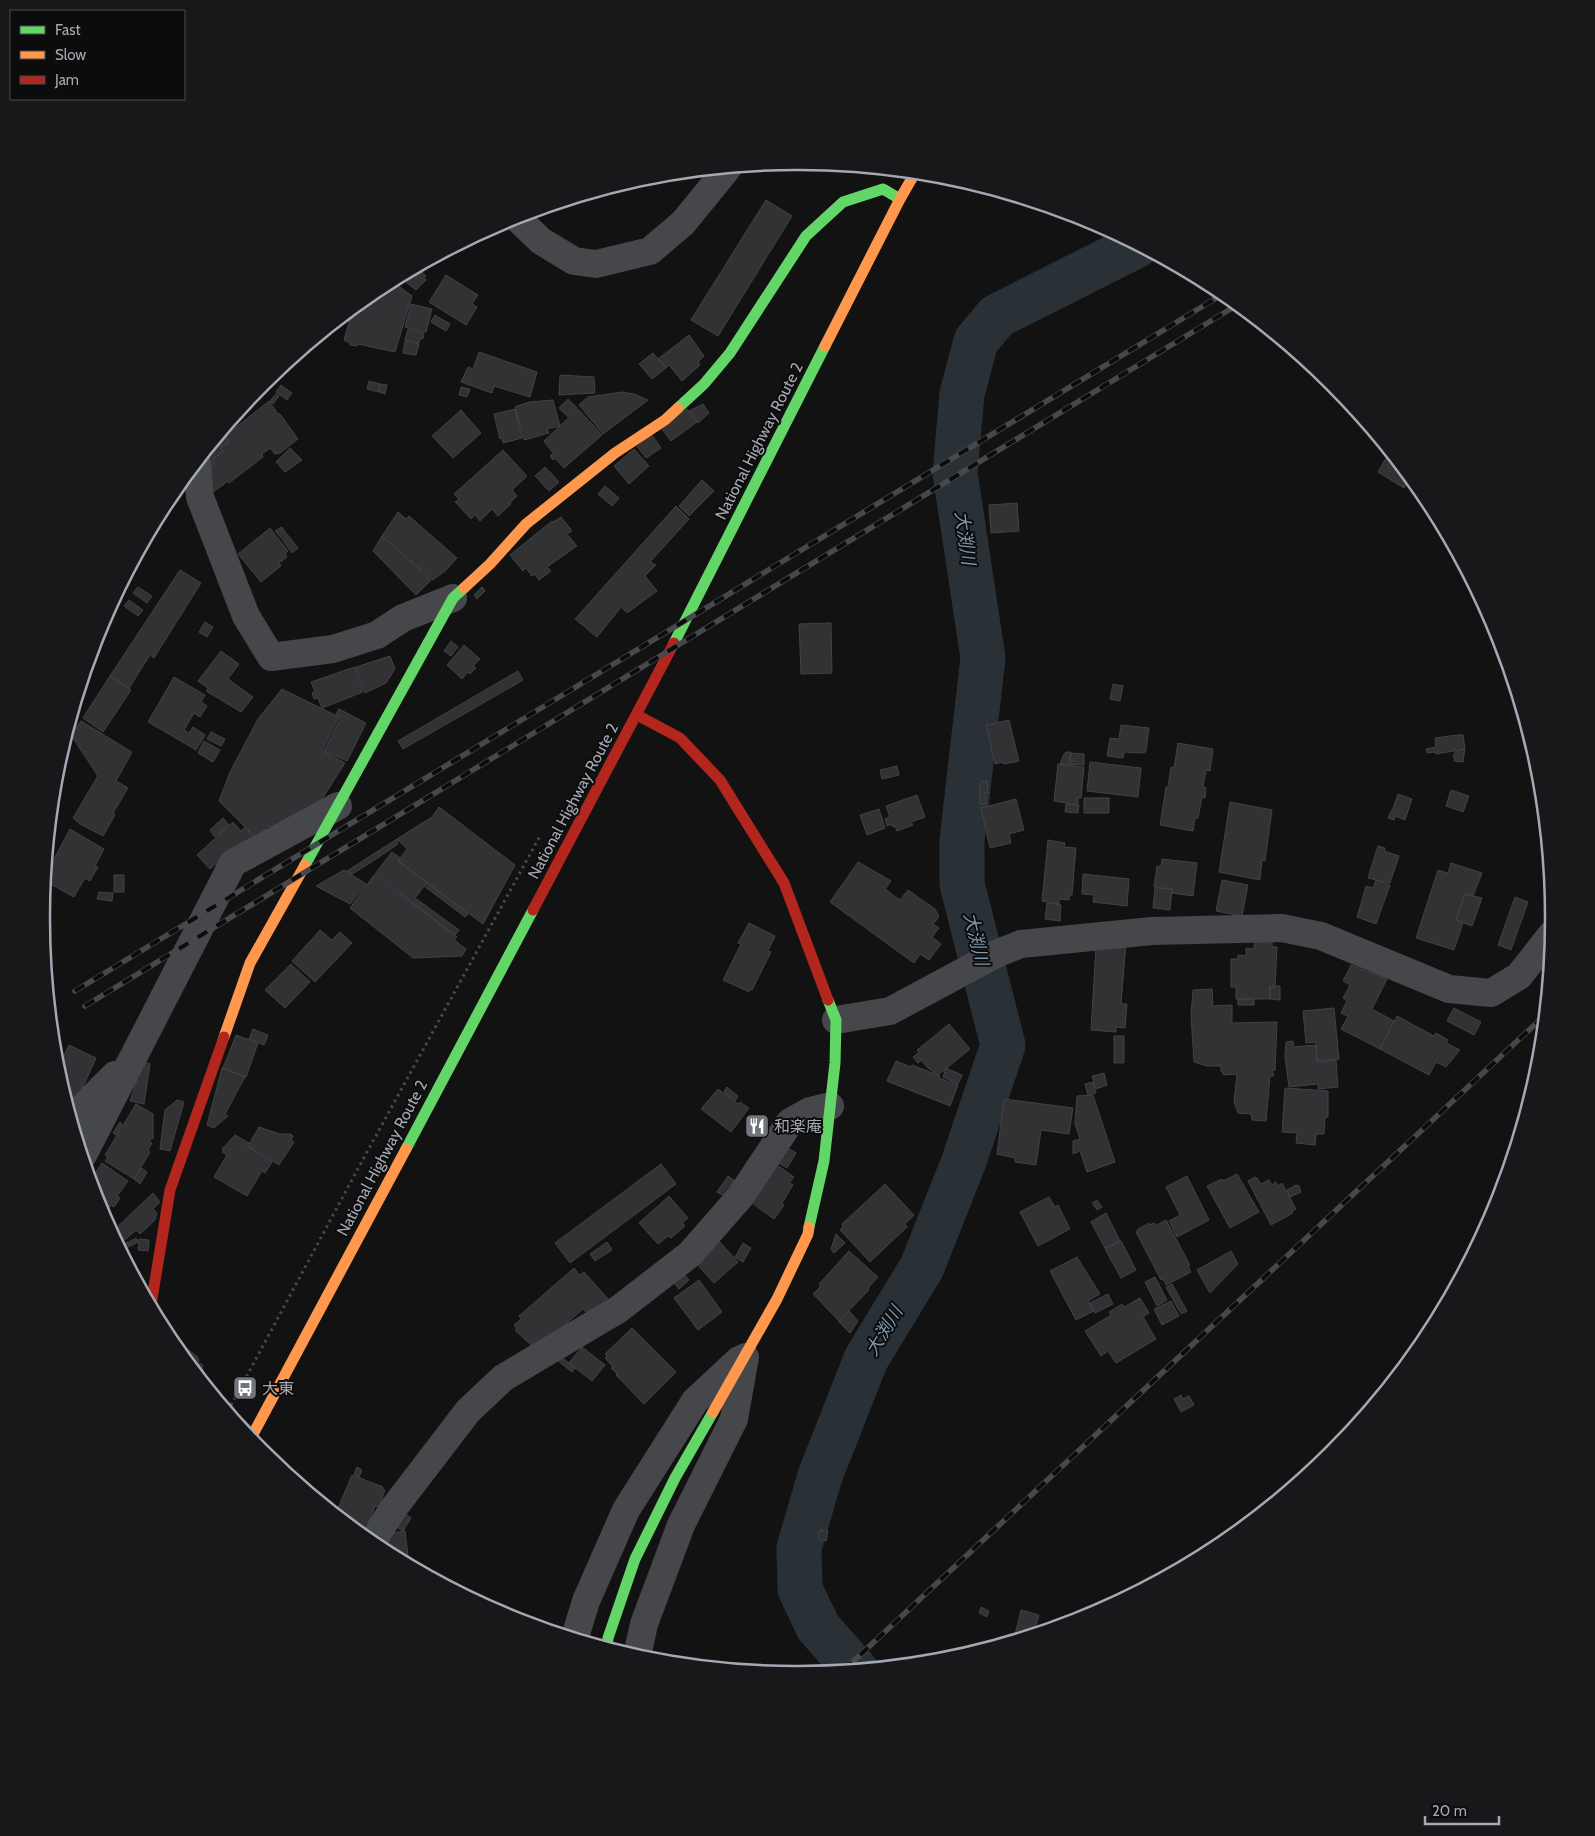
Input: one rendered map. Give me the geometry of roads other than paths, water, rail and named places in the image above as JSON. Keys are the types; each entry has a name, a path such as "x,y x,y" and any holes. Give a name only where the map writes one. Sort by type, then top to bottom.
{"main road":[{"name":"National Highway Route 2","path":"254,1432 637,715 910,180"},
{"path":"152,1296 170,1190 250,963 453,598 490,564 526,524 615,453 665,420 704,384 730,353 806,236 843,202 883,189 900,199"},
{"path":"608,1641 635,1559 675,1478 777,1299 808,1234 824,1161 835,1063 836,1020 784,883 720,780 680,738 637,715"}],"street":[{"path":"522,223 541,241 574,261 596,264 650,251 683,223 722,175"},
{"path":"198,472 200,497 246,616 271,657 333,649 376,635 403,618 453,598"},
{"path":"87,1148 233,863 338,806"},
{"path":"836,1020 890,1011 998,953 1021,944 1152,931 1282,928 1321,936 1449,989 1491,993 1519,976 1544,944"},
{"path":"76,1114 134,1056"},
{"path":"376,1536 392,1509 468,1411 496,1384 619,1309 690,1254 740,1197 790,1122 810,1111 830,1106"},
{"path":"577,1632 586,1601 626,1510 695,1401 746,1354"},
{"path":"639,1648 644,1624 682,1524 734,1419 746,1354"}],"waterway":[{"name":"大渕川","path":"850,1664 818,1627 800,1589 799,1548 820,1476 866,1359 922,1267 964,1161 1003,1045 962,884 962,840 983,658 955,473 962,394 976,341 997,316 1130,249"}],"railway":[{"path":"75,991 1216,298"},
{"path":"85,1006 1231,309"},
{"path":"851,1663 1538,1022"}],"place":[{"name":"和楽庵","path":"757,1126"},
{"name":"大東","path":"245,1388"}]}
